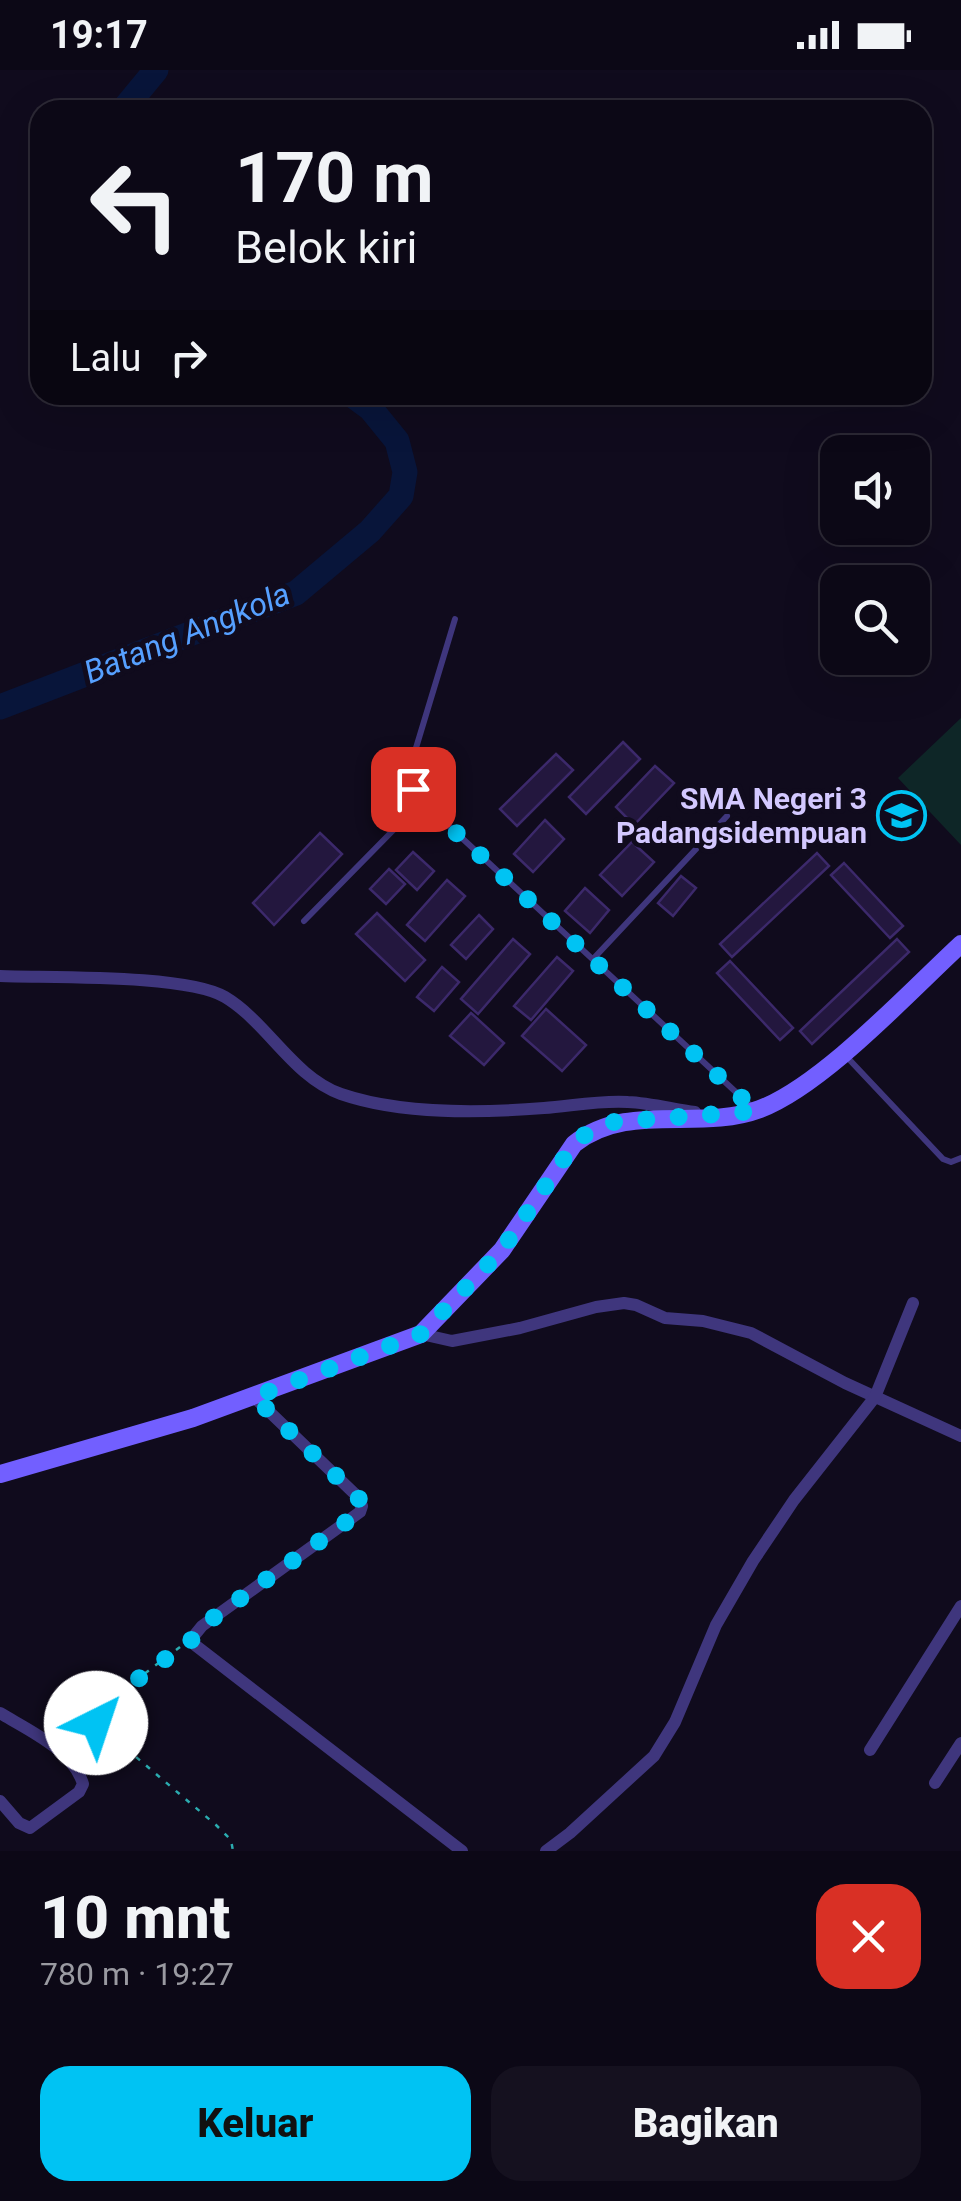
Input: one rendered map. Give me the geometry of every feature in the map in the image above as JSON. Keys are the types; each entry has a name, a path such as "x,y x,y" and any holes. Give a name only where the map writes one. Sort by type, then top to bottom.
{"street":[{"path":"0,1474 100,1447 254,1397 421,1334 502,1250 574,1144 586,1134 614,1122 756,1111 789,1096 961,944"},
{"path":"0,976 128,980 212,992 235,1004 292,1060 340,1094 420,1110 521,1110 627,1102 717,1116"},
{"path":"421,1334 452,1341 624,1302 665,1318 703,1321 751,1334 961,1436"},
{"path":"546,1851 654,1756 675,1722 716,1625 753,1561 794,1500 874,1397 912,1303"},
{"path":"254,1397 358,1497 362,1506 360,1512 202,1626 194,1638 200,1651 462,1851"},
{"path":"870,1750 961,1606"},
{"path":"0,1712 52,1745 74,1766 83,1784 30,1828 0,1801"},
{"path":"934,1784 961,1743"}],"lane":[{"path":"454,619 409,770 413,789 756,1111"},
{"path":"304,921 422,801"},
{"path":"594,958 727,816"},
{"path":"843,1052 943,1159 950,1162 961,1158"}],"path":[{"path":"194,1638 104,1704 96,1723 216,1825 231,1840 232,1851"}],"green space":[{"path":"961,718 961,845 898,778"}],"building":[{"path":"623,742 640,759 586,814 569,797"},
{"path":"556,754 573,770 517,826 500,809"},
{"path":"655,766 674,783 634,825 616,807"},
{"path":"545,820 564,839 533,872 514,854"},
{"path":"320,833 342,854 274,925 253,903"},
{"path":"632,842 654,862 622,896 600,875"},
{"path":"413,852 434,871 417,890 396,870"},
{"path":"817,853 829,866 732,957 720,944"},
{"path":"844,863 903,926 890,938 831,875"},
{"path":"389,869 405,884 386,904 370,889"},
{"path":"681,876 696,888 673,916 658,903"},
{"path":"447,880 465,896 425,941 407,925"},
{"path":"585,888 609,910 590,933 565,911"},
{"path":"377,913 425,960 405,981 356,934"},
{"path":"479,915 493,929 466,959 451,945"},
{"path":"513,939 530,954 478,1014 461,999"},
{"path":"897,939 909,952 812,1044 800,1031"},
{"path":"557,957 573,971 531,1020 514,1006"},
{"path":"730,961 793,1028 780,1040 717,973"},
{"path":"442,967 459,982 434,1011 417,997"},
{"path":"546,1009 586,1045 562,1071 522,1036"},
{"path":"471,1013 504,1043 484,1065 450,1036"}],"waterway":[{"name":"Batang Angkola","path":"131,100 156,70"},
{"name":"Batang Angkola","path":"0,707 296,593 370,531 401,496 405,472 397,441 366,405"}],"place":[{"name":"SMA Negeri 3 Padangsidempuan","path":"902,815"}],"route":[{"path":"96,1723 104,1704 194,1638 202,1626 360,1512 358,1497 254,1397 421,1334 502,1250 574,1144 586,1134 614,1122 756,1111 413,789"}]}
